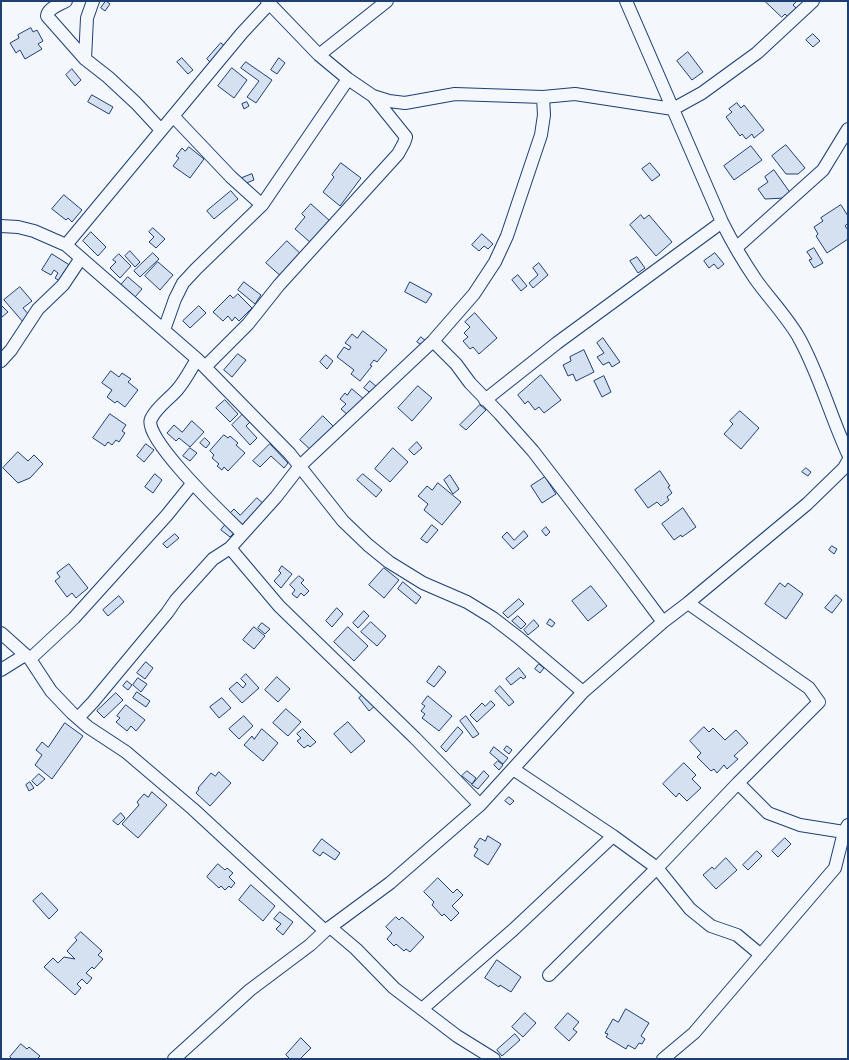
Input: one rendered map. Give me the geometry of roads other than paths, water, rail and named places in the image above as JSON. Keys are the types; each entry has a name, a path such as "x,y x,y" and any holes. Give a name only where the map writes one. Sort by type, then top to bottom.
{"street":[{"path":"66,1 50,10 47,16 85,59 108,77 136,103 161,130"},
{"path":"85,59 87,18 92,1"},
{"path":"319,55 387,1"},
{"path":"626,1 722,222 736,248 756,279 797,335 812,363 848,454"},
{"path":"66,245 172,116 268,3 319,55 348,79 373,96 389,101 404,104 455,94 543,97 575,94 673,109 702,93 757,53 813,1"},
{"path":"164,330 175,299 183,283 262,205 348,79"},
{"path":"242,533 192,484 161,446 151,429 150,421 157,410 201,363 248,324 279,285 398,154 406,137 373,96"},
{"path":"78,718 93,702 186,588 213,559 230,548 276,497 300,466 433,341 474,294 495,262 507,236 541,135 544,115 543,97"},
{"path":"172,116 231,177 262,205"},
{"path":"736,248 823,170 848,129"},
{"path":"486,400 557,343 722,222"},
{"path":"1,226 18,227 34,231 66,245 201,363 290,454 343,521 389,562 423,583 467,602 493,618 583,692"},
{"path":"1,361 11,350 38,309 63,285 81,258"},
{"path":"433,341 456,364 470,383 500,414 533,452 663,622"},
{"path":"174,1059 250,990 390,883 480,805 583,692 663,622 688,603 806,504 844,468 848,461"},
{"path":"1,670 27,657 74,618 167,515 192,484"},
{"path":"230,548 279,606 415,738 480,805"},
{"path":"549,975 657,868 738,783 819,702 809,688 688,603"},
{"path":"1,632 27,657 51,691 88,727 130,755 328,929 356,948 394,988 466,1043 494,1059"},
{"path":"513,769 613,836 657,868 690,908 711,926 736,935 761,955"},
{"path":"663,1059 694,1033 835,868 846,828 800,824 768,813 738,783"},
{"path":"422,1009 513,930 613,836"}]}
